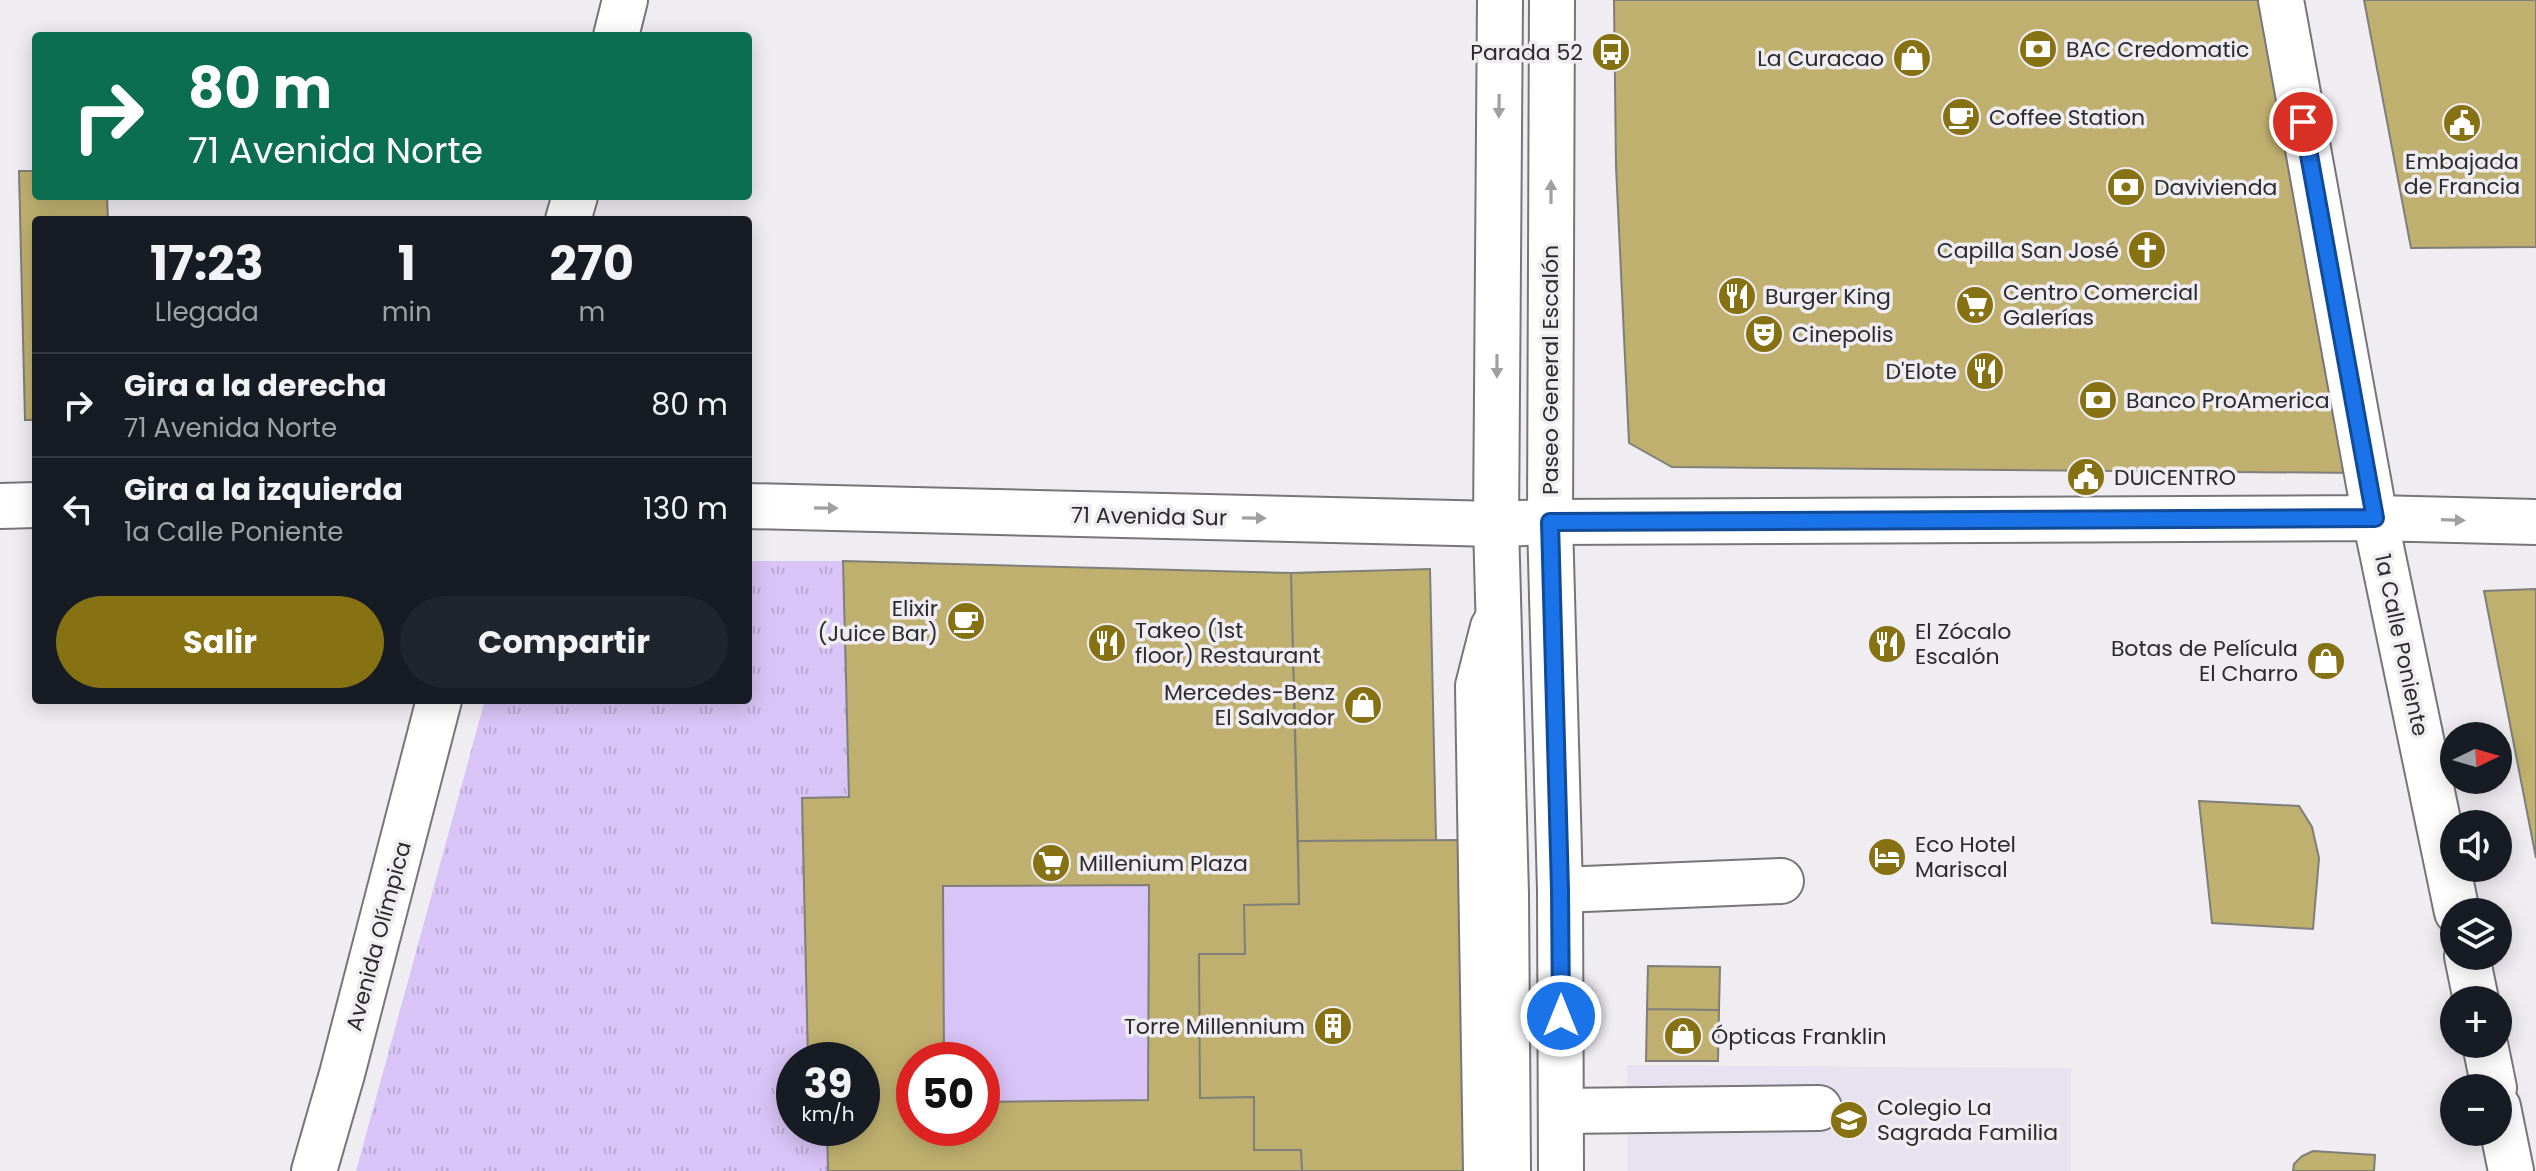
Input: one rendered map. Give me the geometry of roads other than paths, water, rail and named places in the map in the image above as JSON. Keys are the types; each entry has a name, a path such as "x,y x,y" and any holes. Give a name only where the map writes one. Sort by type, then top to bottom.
{"street":[{"path":"617,32 625,0"},
{"path":"1500,0 1496,524 1506,894 1508,1171"},
{"name":"Paseo General Escalón","path":"1552,0 1550,522 1560,890 1561,1171"},
{"name":"1a Calle Poniente","path":"2281,0 2375,518 2454,898"},
{"path":"0,506 32,505"},
{"name":"71 Avenida Sur","path":"752,506 1496,524 2375,518 2536,522"},
{"path":"1486,1171 1478,686 1499,605"},
{"name":"Avenida Olímpica","path":"314,1171 438,704"},
{"path":"1560,890 1781,881"},
{"path":"1561,1111 1819,1108"},
{"path":"2506,1146 2511,1171"}],"place":[{"name":"BAC Credomatic","path":"2038,49"},
{"name":"Parada 52","path":"1611,52"},
{"name":"La Curacao","path":"1912,58"},
{"name":"Coffee Station","path":"1961,117"},
{"name":"Embajada de Francia","path":"2462,123"},
{"name":"Davivienda","path":"2126,187"},
{"name":"Capilla San José","path":"2147,250"},
{"name":"Burger King","path":"1737,296"},
{"name":"Centro Comercial Galerías","path":"1975,305"},
{"name":"Cinepolis","path":"1764,334"},
{"name":"D'Elote","path":"1985,371"},
{"name":"Banco ProAmerica","path":"2098,400"},
{"name":"DUICENTRO","path":"2086,477"},
{"name":"Elixir (Juice Bar)","path":"966,621"},
{"name":"Takeo (1st floor) Restaurant","path":"1107,643"},
{"name":"El Zócalo Escalón","path":"1887,644"},
{"name":"Botas de Película El Charro","path":"2326,661"},
{"name":"Mercedes-Benz El Salvador","path":"1363,705"},
{"name":"Eco Hotel Mariscal","path":"1887,857"},
{"name":"Millenium Plaza","path":"1051,863"},
{"name":"Torre Millennium","path":"1333,1026"},
{"name":"Ópticas Franklin","path":"1683,1036"},
{"name":"Colegio La Sagrada Familia","path":"1849,1120"}]}
